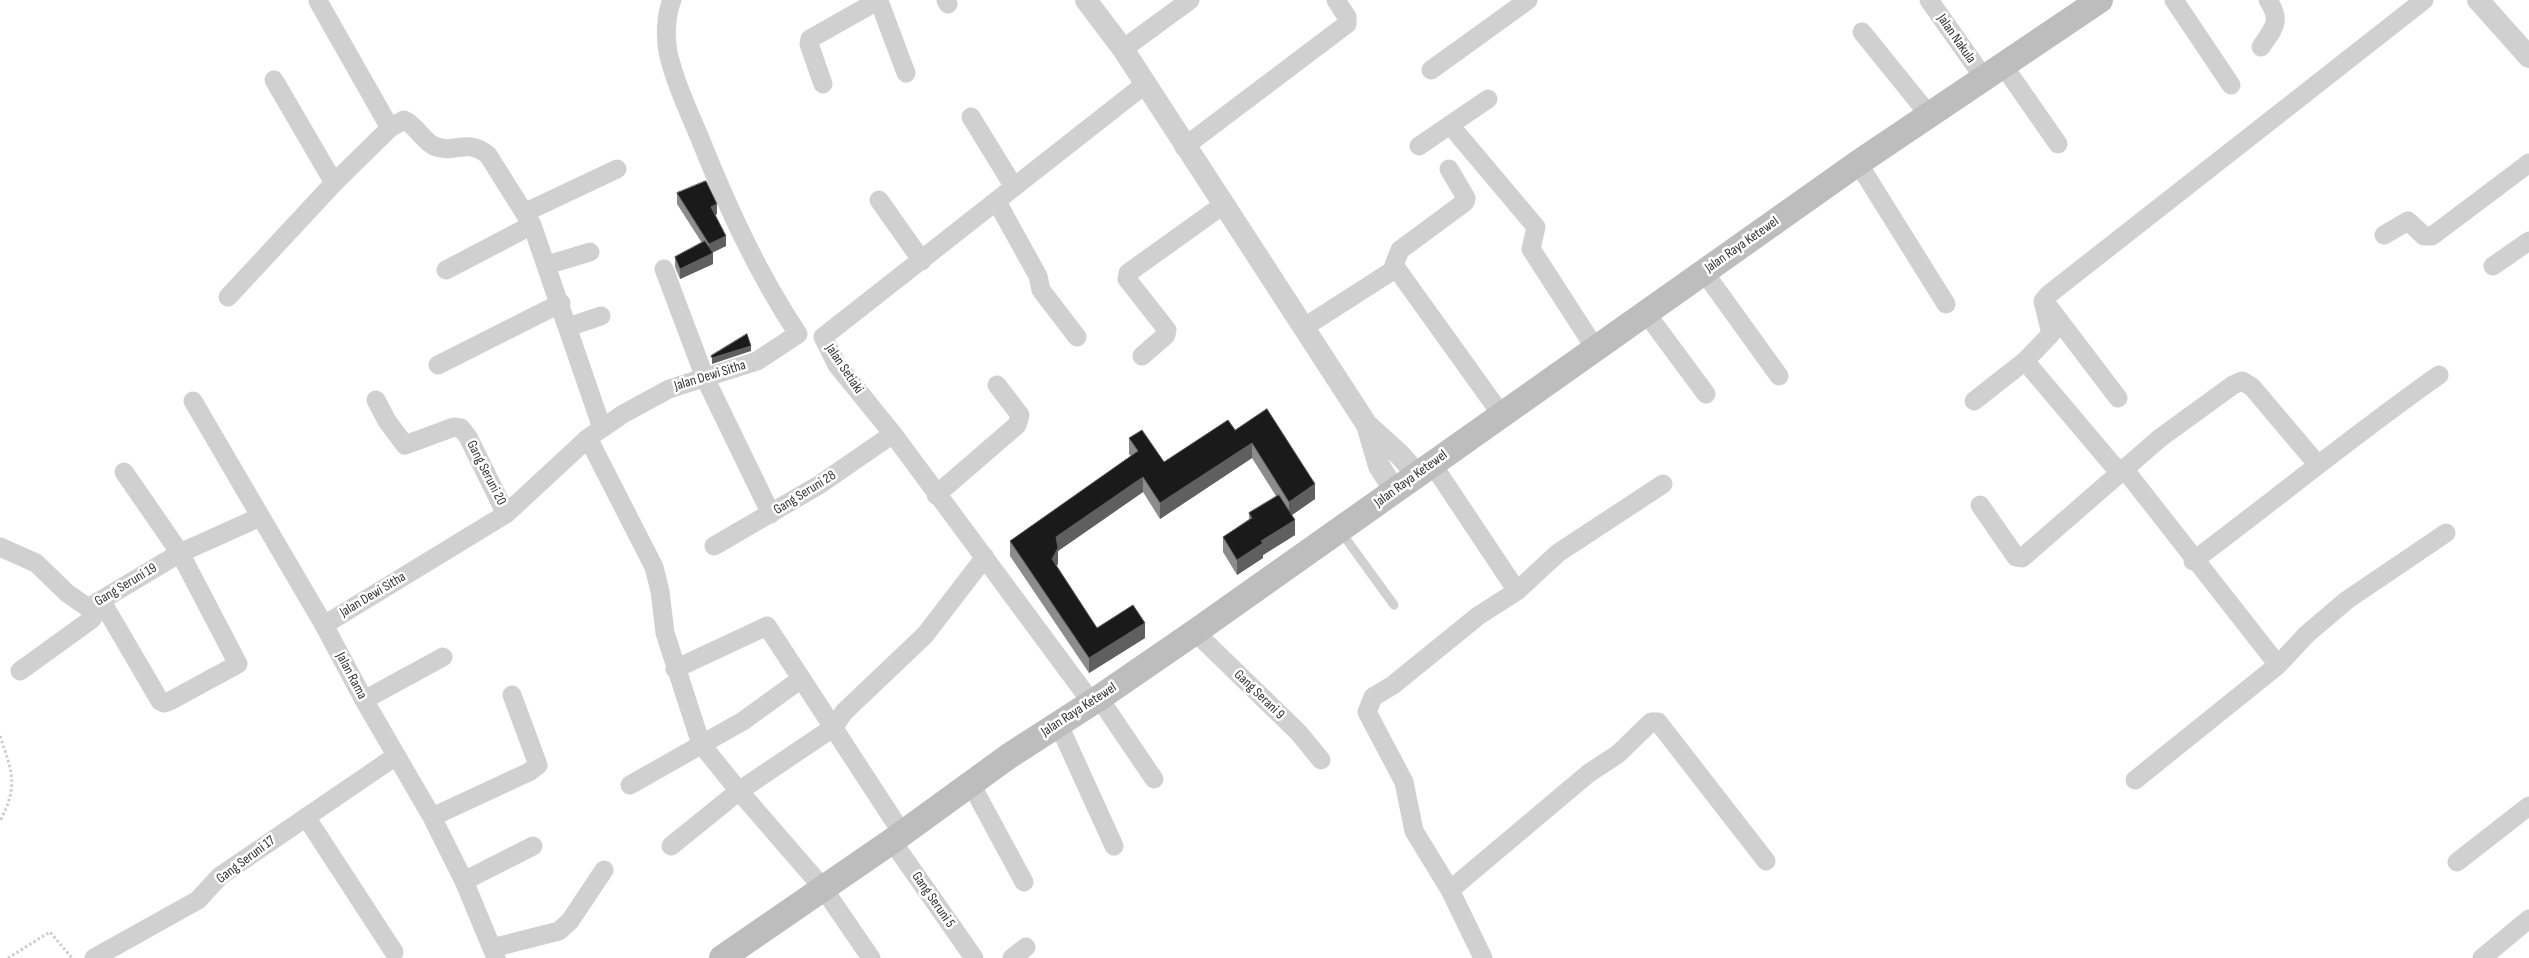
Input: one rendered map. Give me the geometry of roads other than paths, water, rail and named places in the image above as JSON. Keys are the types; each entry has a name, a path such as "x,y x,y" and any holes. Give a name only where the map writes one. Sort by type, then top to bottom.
{"main road":[{"name":"Jalan Raya Ketewel","path":"722,958 1058,723 1096,700 1195,632 1858,163 2100,0"}],"street":[{"path":"672,0 667,12 668,51 683,100 717,181 756,264 798,334 823,337"},
{"path":"823,84 810,42 879,0 906,73"},
{"path":"1086,0 1122,49 1144,86 1367,425 1399,454 1425,470 1517,591"},
{"path":"1122,49 1190,0"},
{"path":"1184,146 1346,24 1348,17 1336,0"},
{"path":"1431,70 1528,0"},
{"name":"Jalan Nakula","path":"1929,0 2058,144"},
{"path":"2174,0 2231,85"},
{"path":"2261,47 2277,20 2276,13 2268,0"},
{"path":"2043,299 2424,0"},
{"path":"2478,0 2529,57"},
{"path":"318,1 390,128"},
{"path":"1862,32 1930,116"},
{"path":"274,80 334,183"},
{"name":"Jalan Setiaki","path":"1144,86 823,337 837,364 893,434 936,495 1096,700 1154,779"},
{"path":"1419,146 1488,99"},
{"path":"971,117 1014,187"},
{"path":"228,297 334,183 390,128 404,120 432,145 442,148 476,146 488,154 529,219 561,303 595,433 654,567 660,591 665,633 675,669 701,744 739,792 823,888 871,958"},
{"path":"1450,125 1536,227 1531,249 1595,348"},
{"path":"2384,235 2408,220 2424,236 2432,236 2529,162"},
{"path":"1858,163 1946,304"},
{"path":"446,270 529,219 617,169"},
{"path":"1448,169 1466,198 1465,202 1400,250 1395,258 1395,269 1501,414"},
{"path":"880,200 922,261"},
{"path":"997,202 1034,270 1041,290 1077,337"},
{"path":"1142,356 1167,333 1127,279 1128,273 1223,205"},
{"path":"2493,266 2529,241"},
{"path":"547,265 590,252"},
{"path":"664,269 705,378 771,514"},
{"path":"1303,328 1395,269"},
{"path":"1704,272 1779,376"},
{"path":"1974,401 2025,360 2050,334 2043,299"},
{"path":"2043,299 2118,398"},
{"path":"438,365 561,303"},
{"path":"1646,313 1706,394"},
{"path":"568,326 601,316"},
{"name":"Jalan Dewi Sitha","path":"324,625 506,514 595,433 652,397 669,389 757,361 798,334"},
{"path":"2025,360 2112,464 2123,471 2278,665"},
{"path":"2193,561 2363,429 2439,375"},
{"path":"1980,505 2019,559 2160,438 2233,385 2242,381 2252,387 2318,465"},
{"path":"936,495 1017,425 1020,416 998,385"},
{"name":"Gang Seruni 20","path":"376,400 387,421 405,445 454,427 461,428 468,437 506,514"},
{"name":"Jalan Rama","path":"193,402 324,625 364,700 432,817 464,881 494,953"},
{"path":"1367,425 1379,466 1396,491"},
{"name":"Gang Seruni 28","path":"714,546 819,485 893,434"},
{"path":"97,603 160,701 170,701 238,664 180,553 124,472"},
{"path":"1483,958 1450,890 1414,831 1404,782 1367,712 1373,696 1393,685 1478,616 1517,591 1558,554 1663,484"},
{"name":"Gang Seruni 19","path":"0,547 36,563 67,593 87,607 97,603 180,553 260,517"},
{"path":"2135,780 2278,665 2307,634 2347,600 2446,533"},
{"path":"671,846 739,792 834,727 844,712 925,635 985,557"},
{"path":"20,671 92,619 97,603"},
{"name":"Gang Seruni 5","path":"675,669 765,625 834,727 897,837 974,958"},
{"name":"Gang Serani 9","path":"1195,632 1290,724 1321,760"},
{"path":"364,700 443,657"},
{"path":"630,785 743,721 801,679"},
{"path":"432,817 529,772 538,765 512,695"},
{"path":"1450,890 1589,773 1618,754 1651,722 1658,722 1766,861"},
{"path":"1058,723 1114,846"},
{"name":"Gang Seruni 17","path":"94,958 198,900 220,876 396,756"},
{"path":"971,784 1024,882"},
{"path":"2456,862 2529,806"},
{"path":"306,817 394,952"},
{"path":"464,881 533,846"},
{"path":"494,953 559,931 570,920 604,870"},
{"path":"2482,958 2529,919"}],"lane":[{"path":"1339,530 1394,605"}]}
